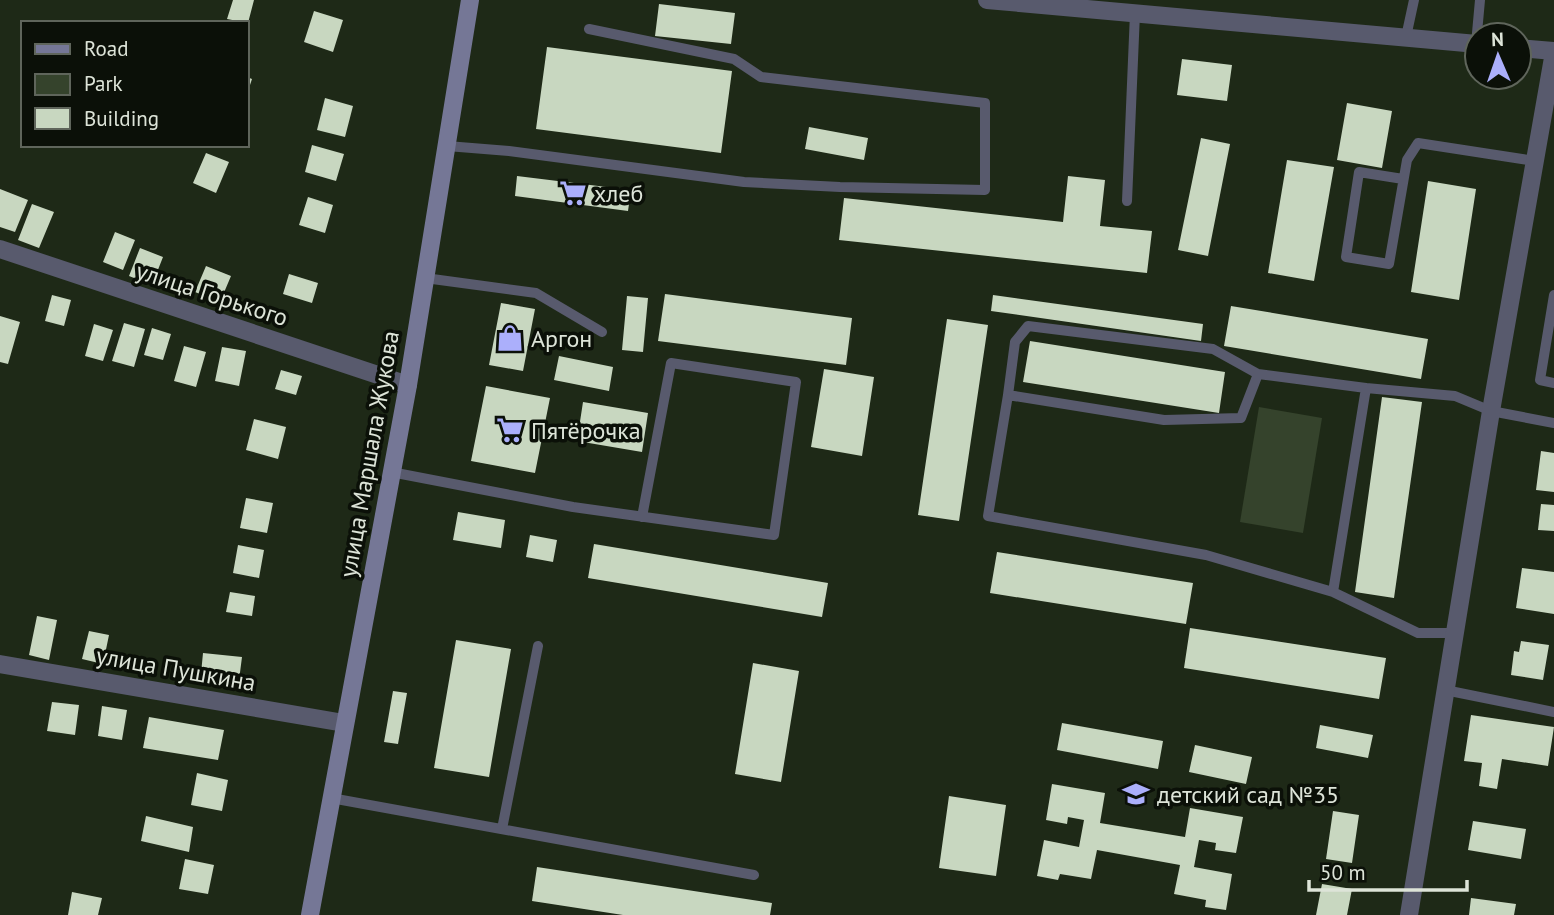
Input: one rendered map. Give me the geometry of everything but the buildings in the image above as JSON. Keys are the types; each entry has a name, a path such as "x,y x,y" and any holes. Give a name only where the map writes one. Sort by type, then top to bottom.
{"main road":[{"name":"улица Маршала Жукова","path":"310,915 408,386 470,0"}],"street":[{"path":"987,0 1463,43"},
{"path":"1409,915 1491,411 1554,51 1533,49"},
{"name":"улица Горького","path":"0,249 408,386"},
{"name":"улица Пушкина","path":"0,664 344,723"}],"lane":[{"path":"1406,37 1414,0"},
{"path":"1478,21 1480,0"},
{"path":"1127,201 1135,13"},
{"path":"447,146 509,151 744,182 985,190 985,103 761,77 734,59 589,29"},
{"path":"1403,178 1359,172 1346,257 1389,264 1407,160 1418,144 1535,161"},
{"path":"425,278 536,293 602,332"},
{"path":"1554,295 1540,380 1554,383"},
{"path":"1455,633 1418,633 1333,592 1206,555 988,516 1015,342 1028,326 1213,349 1258,374 1455,396 1491,411 1554,423"},
{"path":"391,472 573,508 774,535 796,382 671,363 642,517"},
{"path":"1008,395 1164,420 1241,418 1258,374"},
{"path":"1333,592 1366,388"},
{"path":"502,829 538,646"},
{"path":"1445,690 1554,712"},
{"path":"331,798 754,875"}],"green space":[{"path":"1259,407 1322,418 1303,533 1240,522"}],"place":[{"name":"хлеб","path":"573,193"},
{"name":"Аргон","path":"510,338"},
{"name":"Пятёрочка","path":"510,430"},
{"name":"детский сад №35","path":"1136,794"}]}
